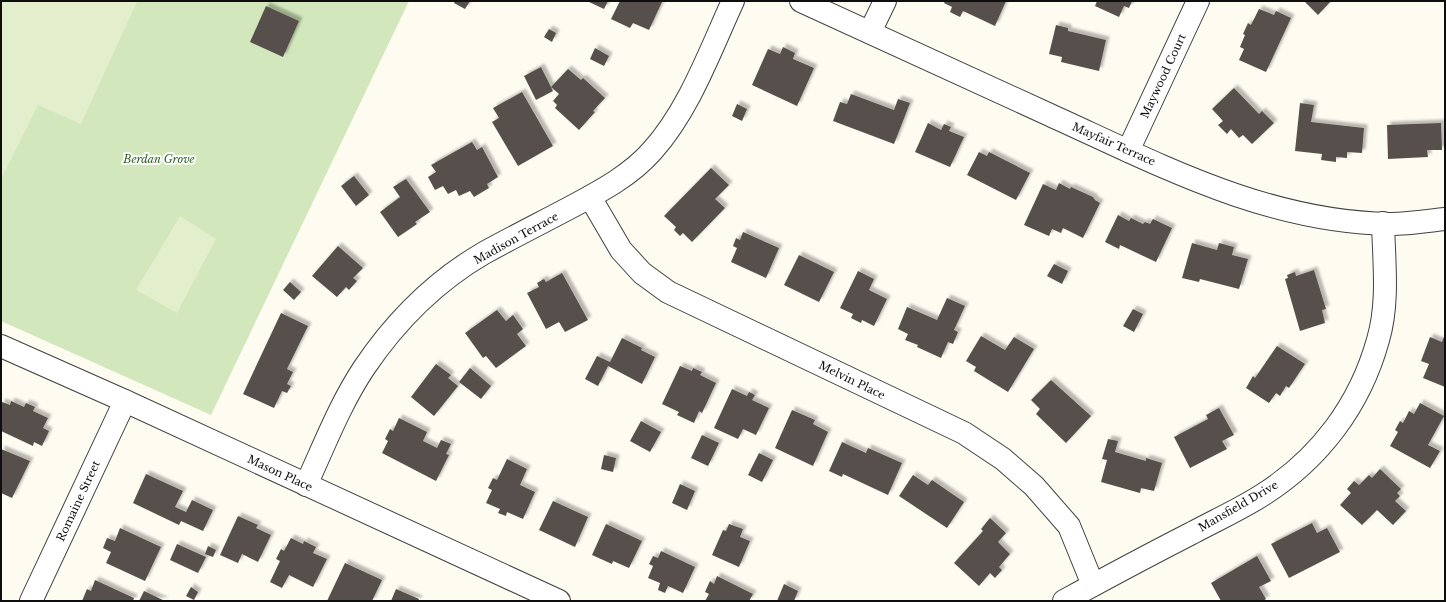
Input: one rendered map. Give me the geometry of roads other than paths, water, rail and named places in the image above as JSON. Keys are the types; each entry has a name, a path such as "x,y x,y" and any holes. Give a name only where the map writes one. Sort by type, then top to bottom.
{"street":[{"name":"Madison Terrace","path":"306,485 343,406 363,369 387,336 414,308 446,278 484,254 590,197 623,177 652,152 672,126 690,94 733,1"},
{"name":"Mayfair Terrace","path":"801,1 1128,151 1218,190 1274,207 1331,219 1391,224 1445,219"},
{"path":"870,32 885,1"},
{"name":"Maywood Court","path":"1128,151 1198,1"},
{"name":"Melvin Place","path":"590,197 620,250 642,273 668,292 964,433 1003,459 1034,486 1069,526 1094,585"},
{"name":"Mansfield Drive","path":"1064,601 1263,495 1299,469 1329,437 1350,408 1366,377 1378,340 1385,296 1383,223"},
{"name":"Mason Place","path":"1,346 125,401 558,601"},
{"name":"Romaine Street","path":"31,601 125,401"}],"park label":[{"name":"Berdan Grove","path":"159,159"}]}
